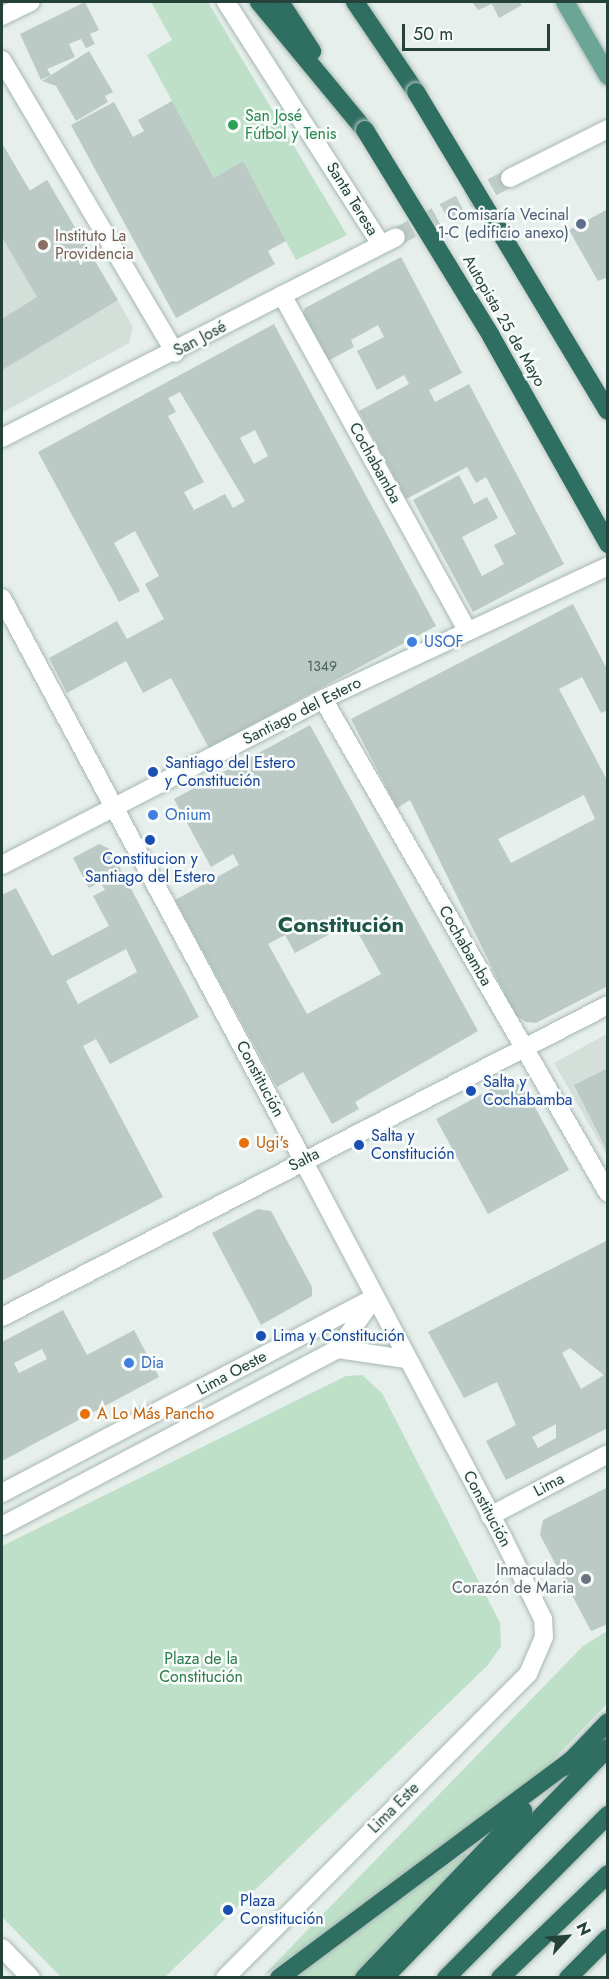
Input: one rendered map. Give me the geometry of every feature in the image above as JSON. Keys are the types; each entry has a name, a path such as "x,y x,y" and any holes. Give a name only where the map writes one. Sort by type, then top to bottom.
{"highway":[{"path":"259,2 365,130"},
{"name":"Autopista 25 de Mayo","path":"280,2 365,130 491,336 608,544"},
{"path":"355,2 416,92"},
{"path":"368,2 416,92 608,411"},
{"path":"364,1977 608,1722"},
{"path":"384,1977 608,1748"},
{"path":"279,1977 573,1759"},
{"path":"446,1977 558,1868 608,1815"},
{"path":"500,1977 608,1874"},
{"path":"568,1977 608,1938"}],"main road":[{"path":"565,2 608,76"}],"street":[{"path":"2,16 32,2"},
{"name":"Santa Teresa","path":"226,2 388,241"},
{"path":"2,60 175,353"},
{"path":"510,178 608,129"},
{"name":"San José","path":"2,438 175,353 388,241"},
{"name":"Cochabamba","path":"282,295 468,630"},
{"name":"Santiago del Estero","path":"2,865 323,699 608,566"},
{"name":"Constitución","path":"2,598 116,806 303,1160 490,1516 544,1628"},
{"name":"Cochabamba","path":"323,699 608,1192"},
{"name":"Salta","path":"2,1317 303,1160 608,1005"},
{"name":"Lima Oeste","path":"2,1526 338,1349 374,1298"},
{"name":"Lima Oeste","path":"2,1493 374,1298"},
{"path":"338,1349 406,1359"},
{"name":"Lima","path":"490,1516 608,1454"},
{"name":"Lima Este","path":"225,1977 528,1674 542,1648 544,1628"},
{"path":"2,1948 31,1977"}],"shaded area":[{"name":"Instituto La Providencia","path":"21,176 30,190 47,180 133,327 129,343 2,413 2,187"},
{"path":"607,1034 607,1156 554,1063"}],"green space":[{"name":"San José Fútbol y Tenis","path":"151,2 208,2 347,235 296,260 243,162 214,178 147,55 172,40"},
{"name":"Plaza de la Constitución","path":"362,1375 382,1393 456,1537 500,1623 501,1646 488,1665 165,1977 61,1977 2,1917 2,1546 346,1376"},
{"path":"607,1631 607,1704 526,1788 261,1978 583,1646"},
{"path":"465,1853 471,1859 355,1977 287,1978"}],"building":[{"path":"85,2 99,30 90,34 95,44 86,48 81,39 69,44 75,57 47,69 51,75 41,80 20,34"},
{"path":"472,2 519,2 522,5 499,18 492,4 478,10"},
{"path":"89,51 113,92 105,96 108,102 76,121 56,86 42,81"},
{"path":"172,101 214,178 243,161 286,241 268,251 275,264 176,318 71,125 114,102 133,137 144,131 138,120"},
{"name":"Instituto La Providencia","path":"2,143 30,191 47,180 118,300 2,370 2,319 37,297 2,237"},
{"path":"608,209 608,277 598,281 569,230"},
{"path":"401,257 462,373 429,390 435,402 469,384 564,564 473,612 413,500 459,475 474,504 487,497 498,518 462,537 482,576 504,564 494,545 516,534 486,477 476,483 467,467 406,499 359,411 409,384 404,375 377,390 357,351 384,337 378,325 351,340 354,347 324,363 301,319 305,308"},
{"path":"274,324 436,626 209,748 171,678 143,693 126,661 67,693 49,658 117,621 127,639 164,619 145,584 159,576 135,531 114,543 140,591 119,602 38,452","holes":["180,392 245,501 233,508 225,494 194,510 184,492 204,482 168,416 176,412 168,398","255,430 268,456 254,464 240,438"]},
{"path":"573,604 608,671 608,710 601,713 582,677 559,689 608,782 608,986 536,1023 526,1022 515,1015 410,800 397,808 351,719","holes":["584,795 595,819 511,863 498,839"]},
{"path":"310,725 478,1031 355,1102 359,1109 332,1124 303,1072 277,1087 175,900 239,865 233,854 211,867 174,799","holes":["352,922 381,974 307,1014 268,944 285,935 295,953"]},
{"path":"99,844 110,849 199,1017 110,1064 96,1039 83,1046 163,1197 2,1281 2,895 16,888 52,956 109,926 93,896 105,890 100,882 89,888 73,858","holes":["126,949 137,972 78,1004 66,981"]},
{"path":"608,1068 608,1153 574,1085"},
{"path":"504,1082 523,1085 569,1170 488,1214 436,1119"},
{"path":"258,1209 271,1211 312,1287 312,1296 261,1325 212,1233"},
{"path":"608,1240 608,1428 506,1480 486,1441 516,1425 497,1382 464,1398 428,1332","holes":["570,1348 595,1368 604,1375 581,1389 562,1353","556,1424 556,1438 538,1448 532,1437"]},
{"path":"63,1310 87,1355 134,1330 159,1377 2,1461 2,1342","holes":["42,1349 47,1359 19,1373 14,1363"]},
{"name":"Inmaculado Corazón de Maria","path":"608,1487 608,1624 591,1631 540,1535 543,1520"}],"tunnel":[{"path":"396,237 510,178"}],"place":[{"name":"San José Fútbol y Tenis","path":"233,125"},
{"name":"Comisaría Vecinal 1-C (edificio anexo)","path":"581,224"},
{"name":"Instituto La Providencia","path":"43,245"},
{"name":"USOF","path":"412,642"},
{"name":"Santiago del Estero y Constitución","path":"153,772"},
{"name":"Onium","path":"153,815"},
{"name":"Constitucion y Santiago del Estero","path":"150,840"},
{"name":"Salta y Cochabamba","path":"471,1091"},
{"name":"Ugi's","path":"244,1143"},
{"name":"Salta y Constitución","path":"359,1145"},
{"name":"Lima y Constitución","path":"261,1336"},
{"name":"Dia","path":"129,1363"},
{"name":"A Lo Más Pancho","path":"85,1414"},
{"name":"Inmaculado Corazón de Maria","path":"586,1579"},
{"name":"Plaza Constitución","path":"228,1910"}],"district":[{"name":"Constitución","path":"341,925"}]}
